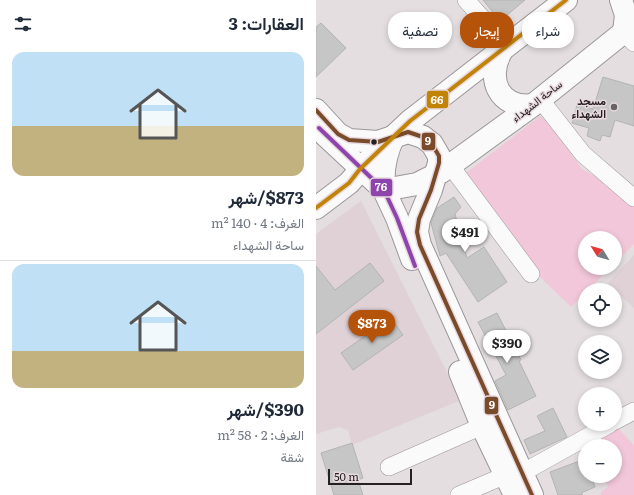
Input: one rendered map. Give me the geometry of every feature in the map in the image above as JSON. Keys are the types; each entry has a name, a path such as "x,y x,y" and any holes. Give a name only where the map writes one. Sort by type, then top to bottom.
{"main road":[{"path":"367,180 394,136 410,121 566,0"},
{"name":"ساحة الشهداء","path":"367,180 410,186 442,171 536,102 630,15"},
{"path":"504,49 494,70 497,87 509,101 521,105 536,102"},
{"path":"316,110 338,134 349,140 378,142 408,132 423,137 432,144 439,156 438,169 442,171 419,219 414,248 482,426 514,474 532,495"},
{"path":"316,126 367,180 397,218 414,248 514,474 515,495"},
{"path":"316,208 367,180 384,165 394,136"}],"street":[{"path":"466,0 504,49"},
{"path":"536,102 583,154 634,198"},
{"path":"442,171 531,274"},
{"path":"622,417 634,411"},
{"path":"389,467 482,426"},
{"path":"459,495 514,474 597,431"}],"shaded area":[{"path":"540,116 547,121 582,169 604,181 634,203 634,244 622,256 622,231 578,231 578,275 603,275 595,283 578,283 578,300 571,307 538,275 466,173"},
{"path":"361,201 461,400 352,445 348,430 339,427 316,434 316,234"},
{"path":"634,255 634,308 622,296 622,283 608,283 615,275 622,275 622,268"},
{"path":"609,431 621,431 634,445 634,495 601,495 601,492 608,487 606,483 622,483 622,439 592,439"}],"building":[{"path":"483,0 525,0 511,12 493,12"},
{"path":"321,23 346,48 316,77 316,27"},
{"name":"مسجد الشهداء","path":"603,77 634,86 634,126 615,120 610,137 602,135 600,141 587,136 589,128 572,123 577,105 593,109"},
{"path":"454,197 461,207 455,214 467,258 484,247 507,282 478,302 446,253 440,256 431,223 437,208"},
{"path":"370,263 384,281 316,334 316,266 335,290"},
{"path":"497,313 521,360 519,361 536,396 508,410 495,381 506,375 478,322"},
{"path":"391,318 403,335 353,370 341,353"},
{"path":"553,408 567,437 530,454 524,440 545,431 537,416"},
{"path":"352,443 363,478 358,480 363,495 334,495 321,453"},
{"path":"578,462 578,483 594,483 595,487 581,493 583,495 558,495 550,472"}],"transit line":[{"name":"66","path":"316,208 349,183 360,169 410,121 566,0"},
{"name":"9","path":"316,110 338,134 349,140 378,142 408,132 423,137 432,144 439,156 439,163 431,190 419,219 417,232 420,245 532,495"},
{"name":"76","path":"319,128 384,190 397,218 415,266"}],"place":[{"name":"مسجد الشهداء","path":"614,107"}]}
